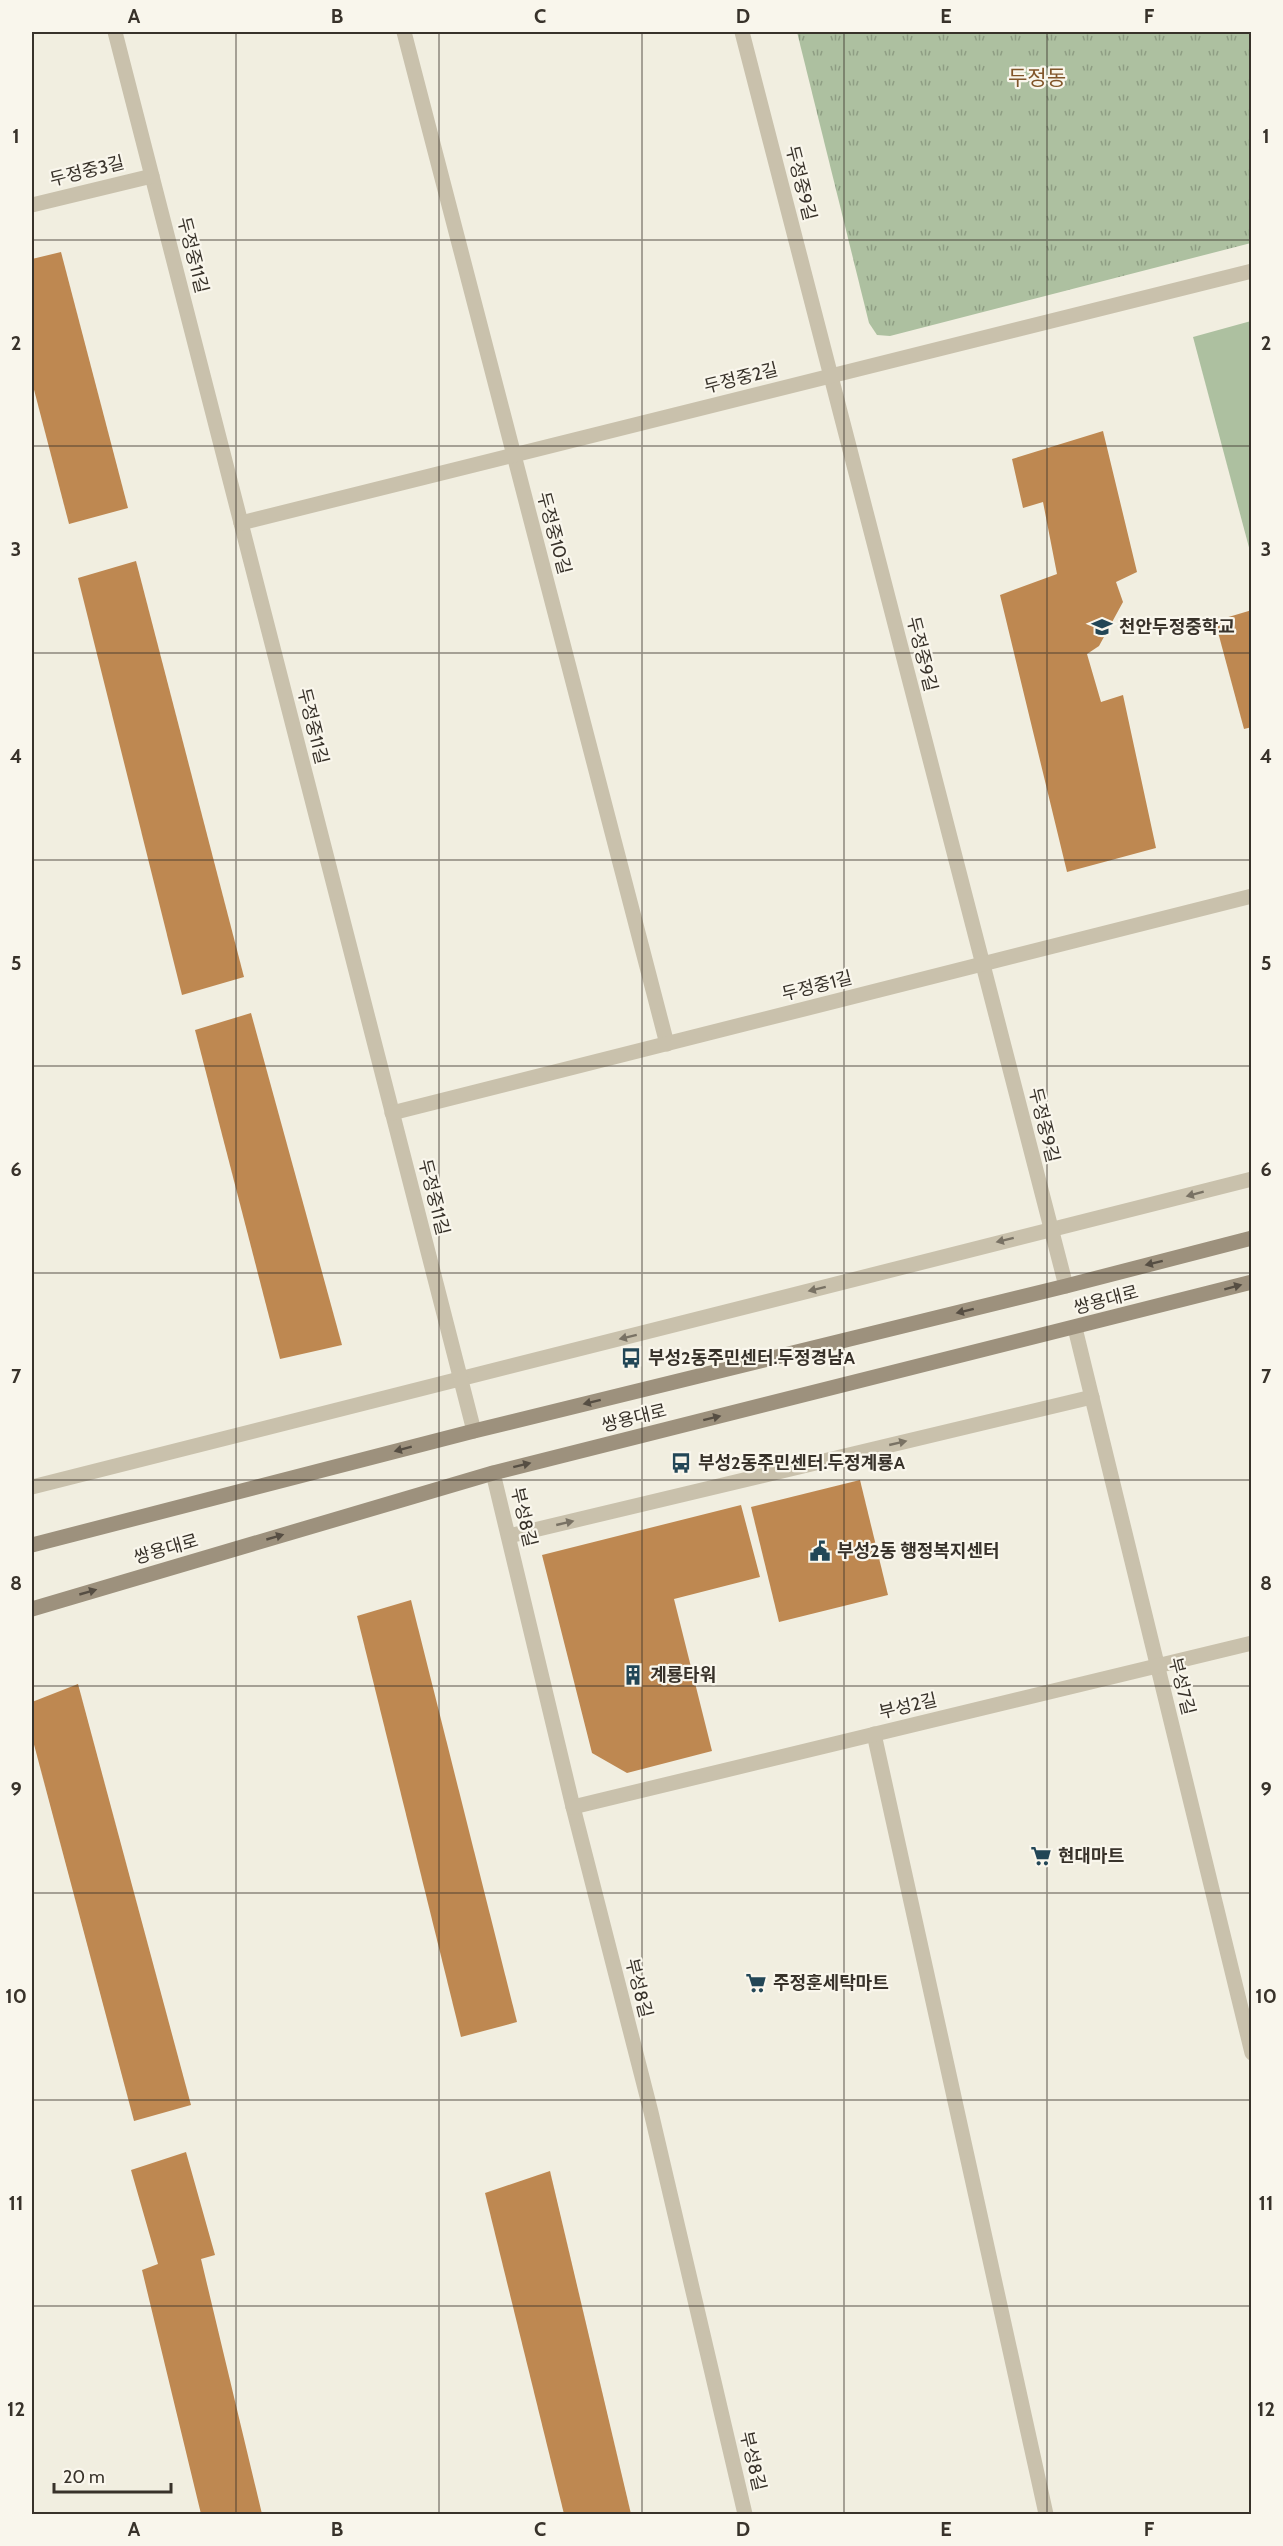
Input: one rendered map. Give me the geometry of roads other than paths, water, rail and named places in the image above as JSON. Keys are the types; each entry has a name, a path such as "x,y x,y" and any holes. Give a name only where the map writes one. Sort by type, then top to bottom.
{"street":[{"name":"두정중11길","path":"115,32 474,1431"},
{"name":"두정중10길","path":"404,32 667,1044"},
{"name":"두정중9길","path":"742,32 1066,1286"},
{"name":"두정중3길","path":"32,205 152,176"},
{"name":"두정중2길","path":"241,523 1251,271"},
{"name":"두정중1길","path":"392,1113 1251,897"},
{"path":"32,1487 1251,1179"},
{"name":"쌍용대로","path":"32,1545 474,1431 1066,1286 1251,1238"},
{"name":"쌍용대로","path":"32,1609 494,1473 1251,1282"},
{"name":"부성7길","path":"1075,1328 1251,2053"},
{"path":"508,1536 1092,1397"},
{"name":"부성8길","path":"494,1473 573,1807 651,2112 745,2514"},
{"name":"부성2길","path":"573,1807 1251,1643"},
{"path":"874,1734 1046,2514"}],"place":[{"name":"천안두정중학교","path":"1102,627"},
{"name":"부성2동주민센터.두정경남A","path":"631,1358"},
{"name":"부성2동주민센터.두정계룡A","path":"681,1463"},
{"name":"부성2동 행정복지센터","path":"820,1551"},
{"name":"계룡타워","path":"633,1675"},
{"name":"현대마트","path":"1041,1856"},
{"name":"주정훈세탁마트","path":"756,1983"}],"district":[{"name":"두정동","path":"1037,77"}]}
